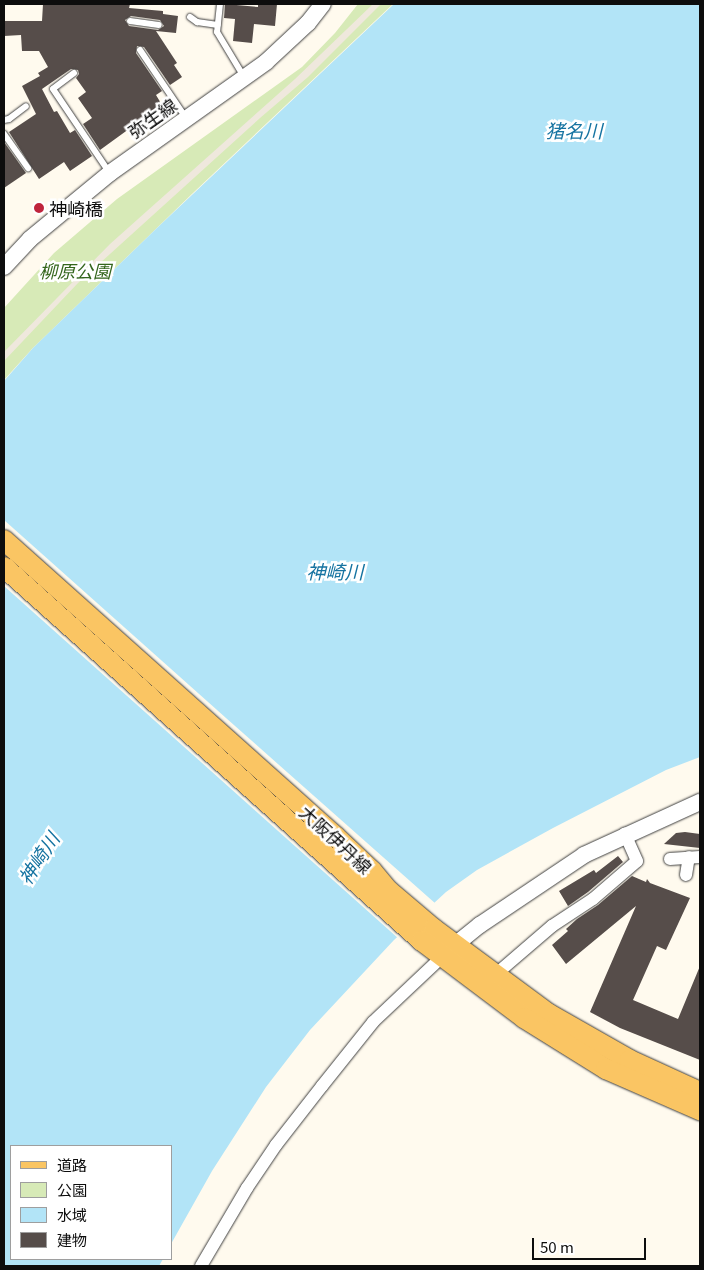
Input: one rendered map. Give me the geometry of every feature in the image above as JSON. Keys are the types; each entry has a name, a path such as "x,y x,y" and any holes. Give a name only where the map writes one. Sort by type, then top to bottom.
{"main road":[{"name":"大阪伊丹線","path":"4,540 335,836 372,871 389,891 446,948 495,975 549,1014 630,1060 700,1092"},
{"name":"大阪伊丹線","path":"4,567 446,948 524,1018 606,1069 700,1110"}],"street":[{"name":"弥生線","path":"4,267 30,239 110,173 266,62 308,23 323,4"},
{"path":"201,1266 247,1188 282,1138 374,1022 446,948 584,855 625,834 700,802"},
{"path":"495,975 552,926 593,899 637,860 625,834"},
{"path":"670,859 695,857"},
{"path":"686,875 695,857"}],"lane":[{"path":"220,4 217,32 244,77"},
{"path":"190,17 197,22 218,25"},
{"path":"130,21 159,25"},
{"path":"140,50 186,118"},
{"path":"74,74 53,89 110,173"},
{"path":"4,120 26,106"},
{"path":"4,134 28,168"}],"green space":[{"name":"柳原公園","path":"358,4 393,4 193,193 32,349 4,380 4,308 54,253 117,199 302,67 335,33"}],"shaded area":[{"path":"373,4 381,4 308,77 78,283 4,361 4,352 110,244 295,79"}],"water":[{"name":"神崎川","path":"394,4 700,4 700,757 666,770 553,828 477,870 446,892 394,940 310,1030 266,1087 212,1171 172,1242 172,1145 10,1145 10,1260 162,1260 159,1266 4,1266 4,381 33,348"}],"pier":[{"path":"4,520 436,904 399,939 4,586"}],"building":[{"path":"43,4 130,4 129,8 163,11 163,14 178,16 176,33 156,31 177,63 174,65 182,77 170,85 144,47 137,46 136,53 162,91 156,95 162,105 100,150 83,124 92,118 78,98 86,92 76,78 79,74 78,70 71,69 42,89 54,112 57,111 70,133 75,130 92,156 70,171 64,162 39,179 9,132 36,114 22,86 40,76 38,73 48,67 39,51 22,51 21,35 4,36 4,21 42,21","holes":["131,16 160,20 164,26 158,30 129,26 125,20"]},
{"path":"225,4 258,7 258,4 277,4 275,26 254,24 252,43 233,41 235,19 224,18"},
{"path":"4,142 26,173 4,188"},
{"path":"676,833 700,834 700,848 664,844"},
{"path":"618,856 623,862 588,892 568,906 559,891 594,870 596,873"},
{"path":"632,876 646,882 647,879 650,883 690,898 666,950 657,946 633,1000 678,1019 700,966 700,1060 620,1028 590,1012 636,906 566,964 552,945 568,931 566,929 577,919 598,905"}],"place":[{"name":"神崎橋","path":"39,208"}],"water label":[{"name":"猪名川","path":"574,130"}]}
